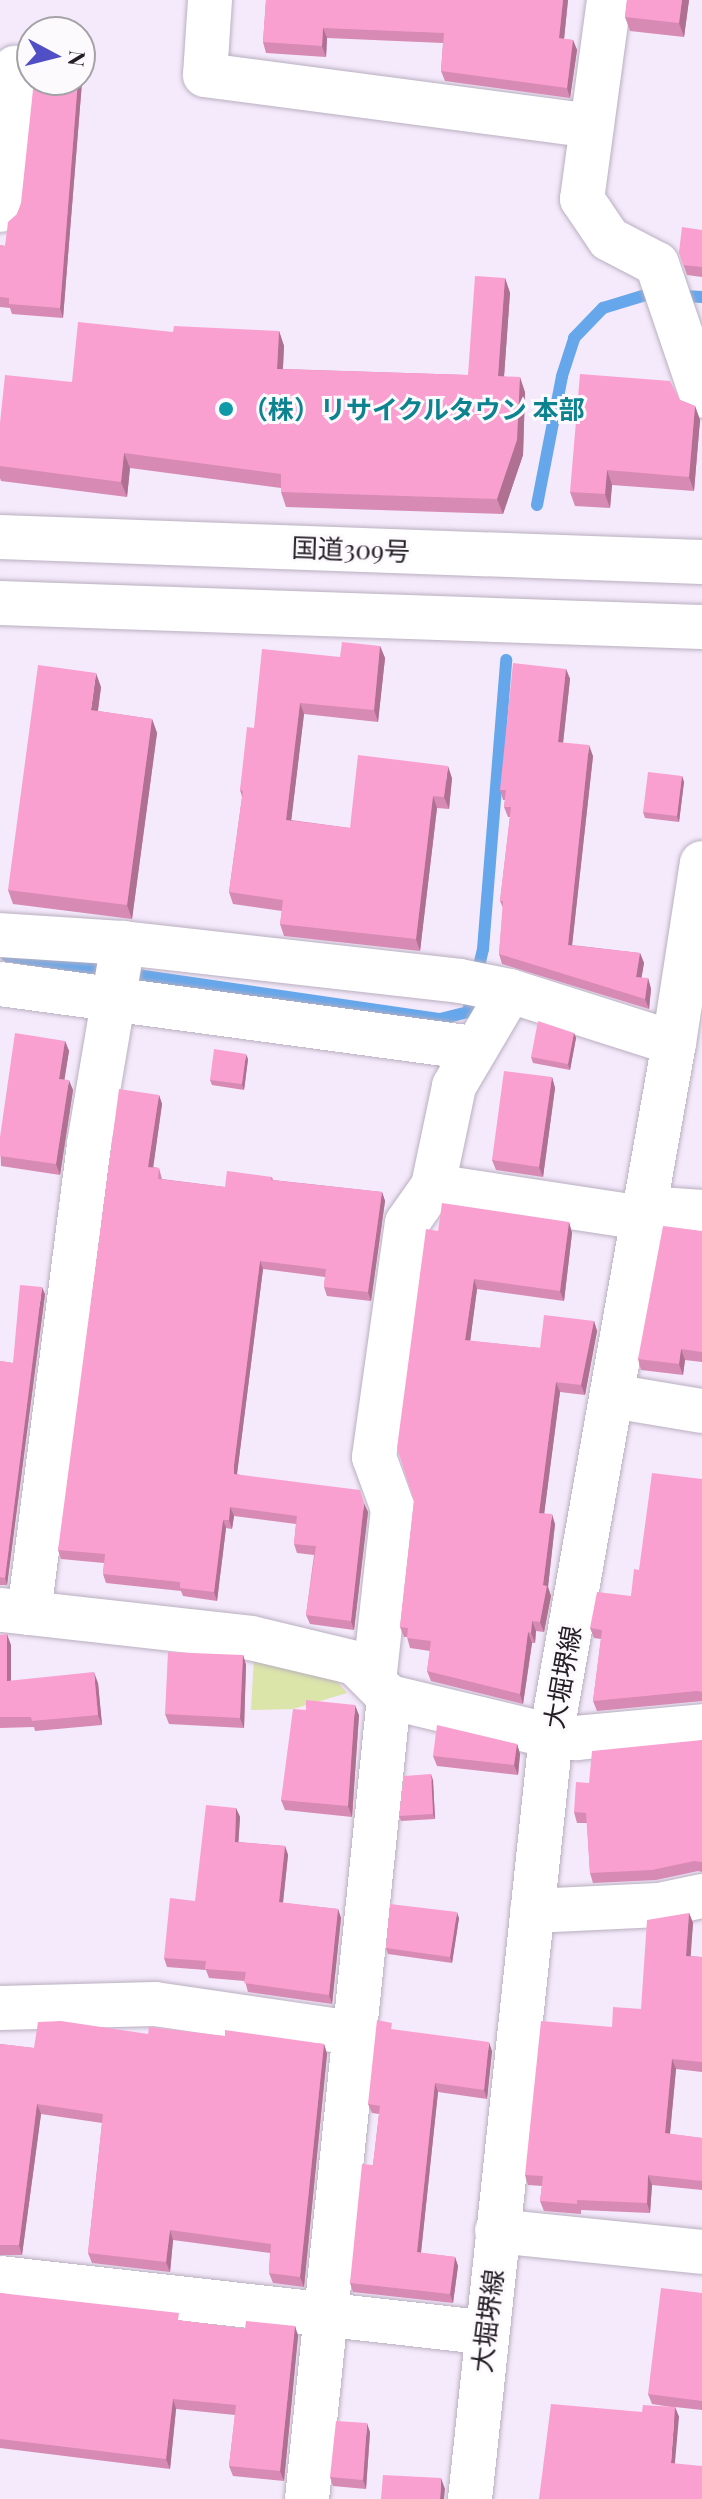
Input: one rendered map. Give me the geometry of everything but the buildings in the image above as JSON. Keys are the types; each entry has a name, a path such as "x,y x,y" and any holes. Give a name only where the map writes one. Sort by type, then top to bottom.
{"main road":[{"path":"210,0 205,75 592,126"},
{"path":"609,0 582,199 609,239 657,264 702,396"},
{"path":"0,210 15,68"},
{"name":"国道309号","path":"0,537 702,562"},
{"path":"0,603 702,627"},
{"name":"大堀堺線","path":"470,2499 485,2332 551,1736 644,1213 684,1042 702,863"},
{"path":"0,935 123,945 490,988 684,1042"},
{"path":"123,945 15,1612 251,1638 355,1663 382,1689 551,1736 576,1738 702,1726"},
{"path":"0,984 476,1048"},
{"path":"307,2499 355,2033 382,1689 393,1509 374,1457 407,1223 433,1186 454,1086 476,1048 490,988"},
{"path":"433,1186 644,1213 702,1212"},
{"path":"612,1396 702,1411"},
{"path":"532,1911 659,1905 702,1896"},
{"path":"0,2008 155,2004 355,2033"},
{"path":"497,2231 702,2252"},
{"path":"0,2278 485,2332"}],"green space":[{"path":"254,1658 325,1667 347,1693 293,1709 251,1710"}],"waterway":[{"path":"537,505 562,376 574,338 603,308 649,294 702,297"},
{"path":"7,956 440,1019 468,1012 483,949 506,660"}],"place":[{"name":"（株）リサイクルタウン 本部","path":"226,409"}]}
